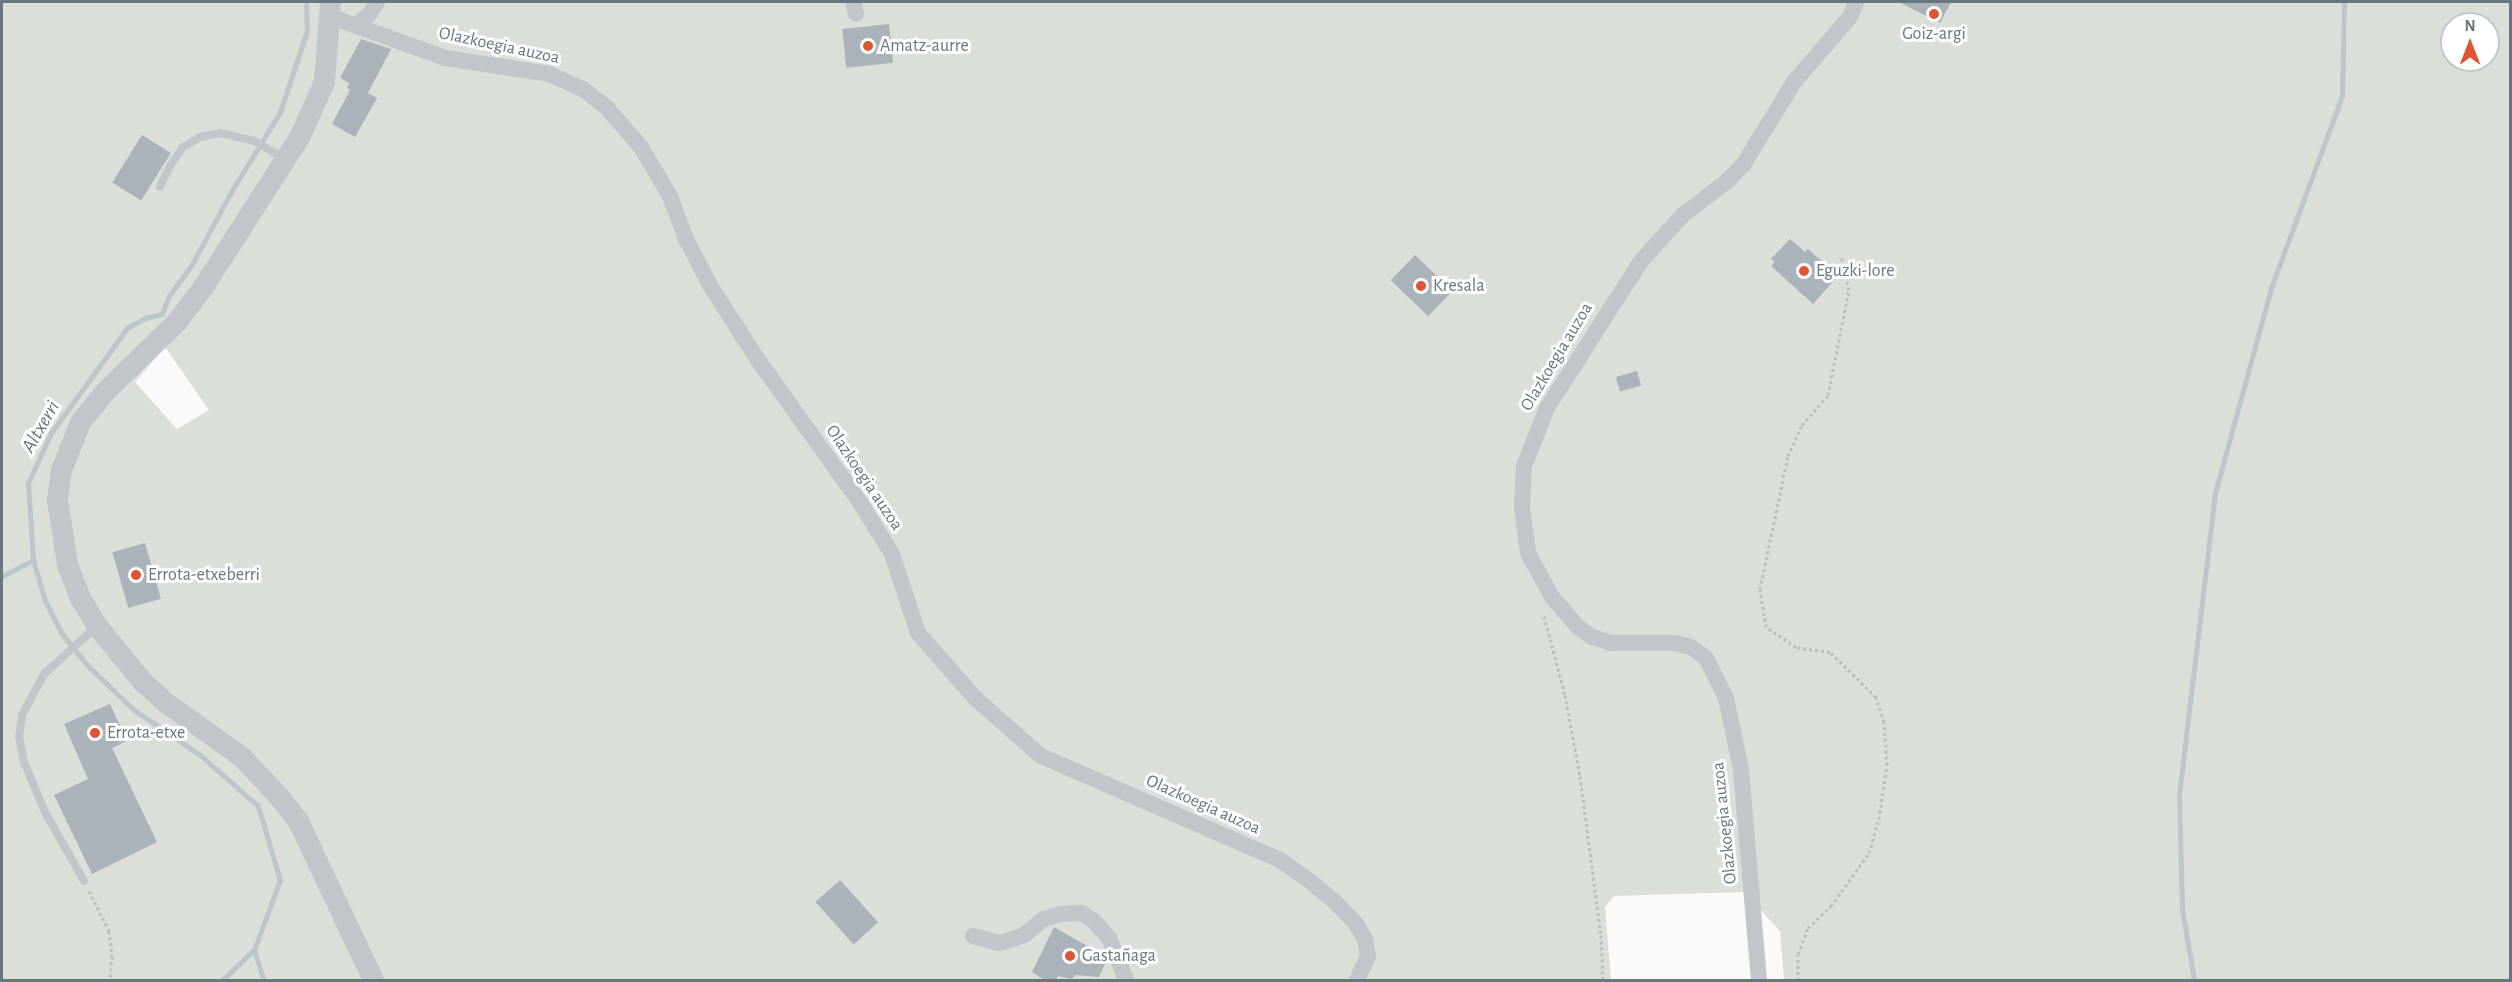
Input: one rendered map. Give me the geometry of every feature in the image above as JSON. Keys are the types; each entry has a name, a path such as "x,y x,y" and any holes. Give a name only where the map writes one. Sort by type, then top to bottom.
{"street":[{"path":"356,25 369,15 377,2"},
{"name":"Olazkoegia auzoa","path":"1759,981 1741,769 1726,698 1706,658 1691,647 1675,643 1611,644 1592,637 1572,620 1552,597 1528,553 1522,507 1524,466 1547,408 1641,261 1683,214 1726,182 1743,165 1794,82 1850,17 1856,2"},
{"path":"329,9 324,82 306,124 279,155 196,296 177,321 105,391 80,422 70,443 62,470 57,500 60,531 67,564 89,632 165,702 242,757 281,798 298,821 373,981"},
{"name":"Olazkoegia auzoa","path":"329,9 356,25 445,58 549,74 583,88 607,108 641,147 670,196 686,239 706,277 758,360 861,504 892,554 918,633 976,699 1041,756 1280,860 1311,881 1343,910 1365,939 1368,956 1357,981"},
{"path":"973,936 1000,943 1024,936 1044,919 1060,914 1082,914 1094,921 1109,938 1126,981"}],"lane":[{"path":"160,187 183,147 200,137 220,134 254,141 279,155"},
{"path":"84,881 45,812 24,762 20,737 22,715 44,674 89,632"}],"path":[{"path":"1798,981 1798,954 1808,928 1831,906 1869,853 1879,819 1887,765 1884,722 1876,697 1830,652 1796,647 1766,627 1760,589 1788,456 1802,426 1828,395 1849,290 1841,255"},
{"path":"1542,607 1564,694 1580,776 1601,935 1603,981"},
{"path":"84,881 109,931 112,956 111,981"}],"shaded area":[{"path":"2,2 2510,2 2510,980 1784,980 1780,931 1744,892 1614,896 1605,907 1611,980 2,980","holes":["165,347 209,410 177,429 135,382"]}],"building":[{"name":"Goiz-argi","path":"1899,2 1951,2 1940,23"},
{"name":"Amatz-aurre","path":"889,24 893,63 846,68 842,29"},
{"path":"361,39 391,49 368,93 377,98 355,137 332,124 350,90 347,88 349,83 340,78"},
{"path":"142,135 171,153 141,201 112,182"},
{"name":"Eguzki-lore","path":"1790,239 1805,252 1808,249 1838,276 1813,304 1771,266 1775,262 1771,259"},
{"name":"Kresala","path":"1415,255 1452,291 1428,316 1391,280"},
{"path":"1637,371 1641,385 1620,391 1616,377"},
{"name":"Errota-etxeberri","path":"145,543 161,599 128,608 112,552"},
{"path":"110,704 127,741 112,748 157,842 92,874 54,795 88,779 64,724"},
{"path":"840,880 878,922 854,944 815,902"},
{"name":"Gastañaga","path":"1054,927 1101,954 1099,958 1106,962 1099,977 1076,975 1071,979 1058,976 1055,981 1046,981 1032,972"}],"waterway":[{"name":"Altxerri","path":"222,980 254,950 280,880 258,806 200,755 134,710 88,666 62,634 45,600 33,560 28,483 51,433 127,328 145,318 162,314 169,296 191,266 231,192 280,112 307,31 306,2"},
{"path":"2194,980 2182,909 2179,795 2215,493 2271,288 2342,96 2344,2"},
{"path":"2,576 33,560"},
{"path":"254,950 264,980"}],"place":[{"name":"Goiz-argi","path":"1934,14"},
{"name":"Amatz-aurre","path":"868,46"},
{"name":"Eguzki-lore","path":"1804,271"},
{"name":"Kresala","path":"1421,286"},
{"name":"Errota-etxeberri","path":"136,575"},
{"name":"Errota-etxe","path":"95,733"},
{"name":"Gastañaga","path":"1070,956"}]}
